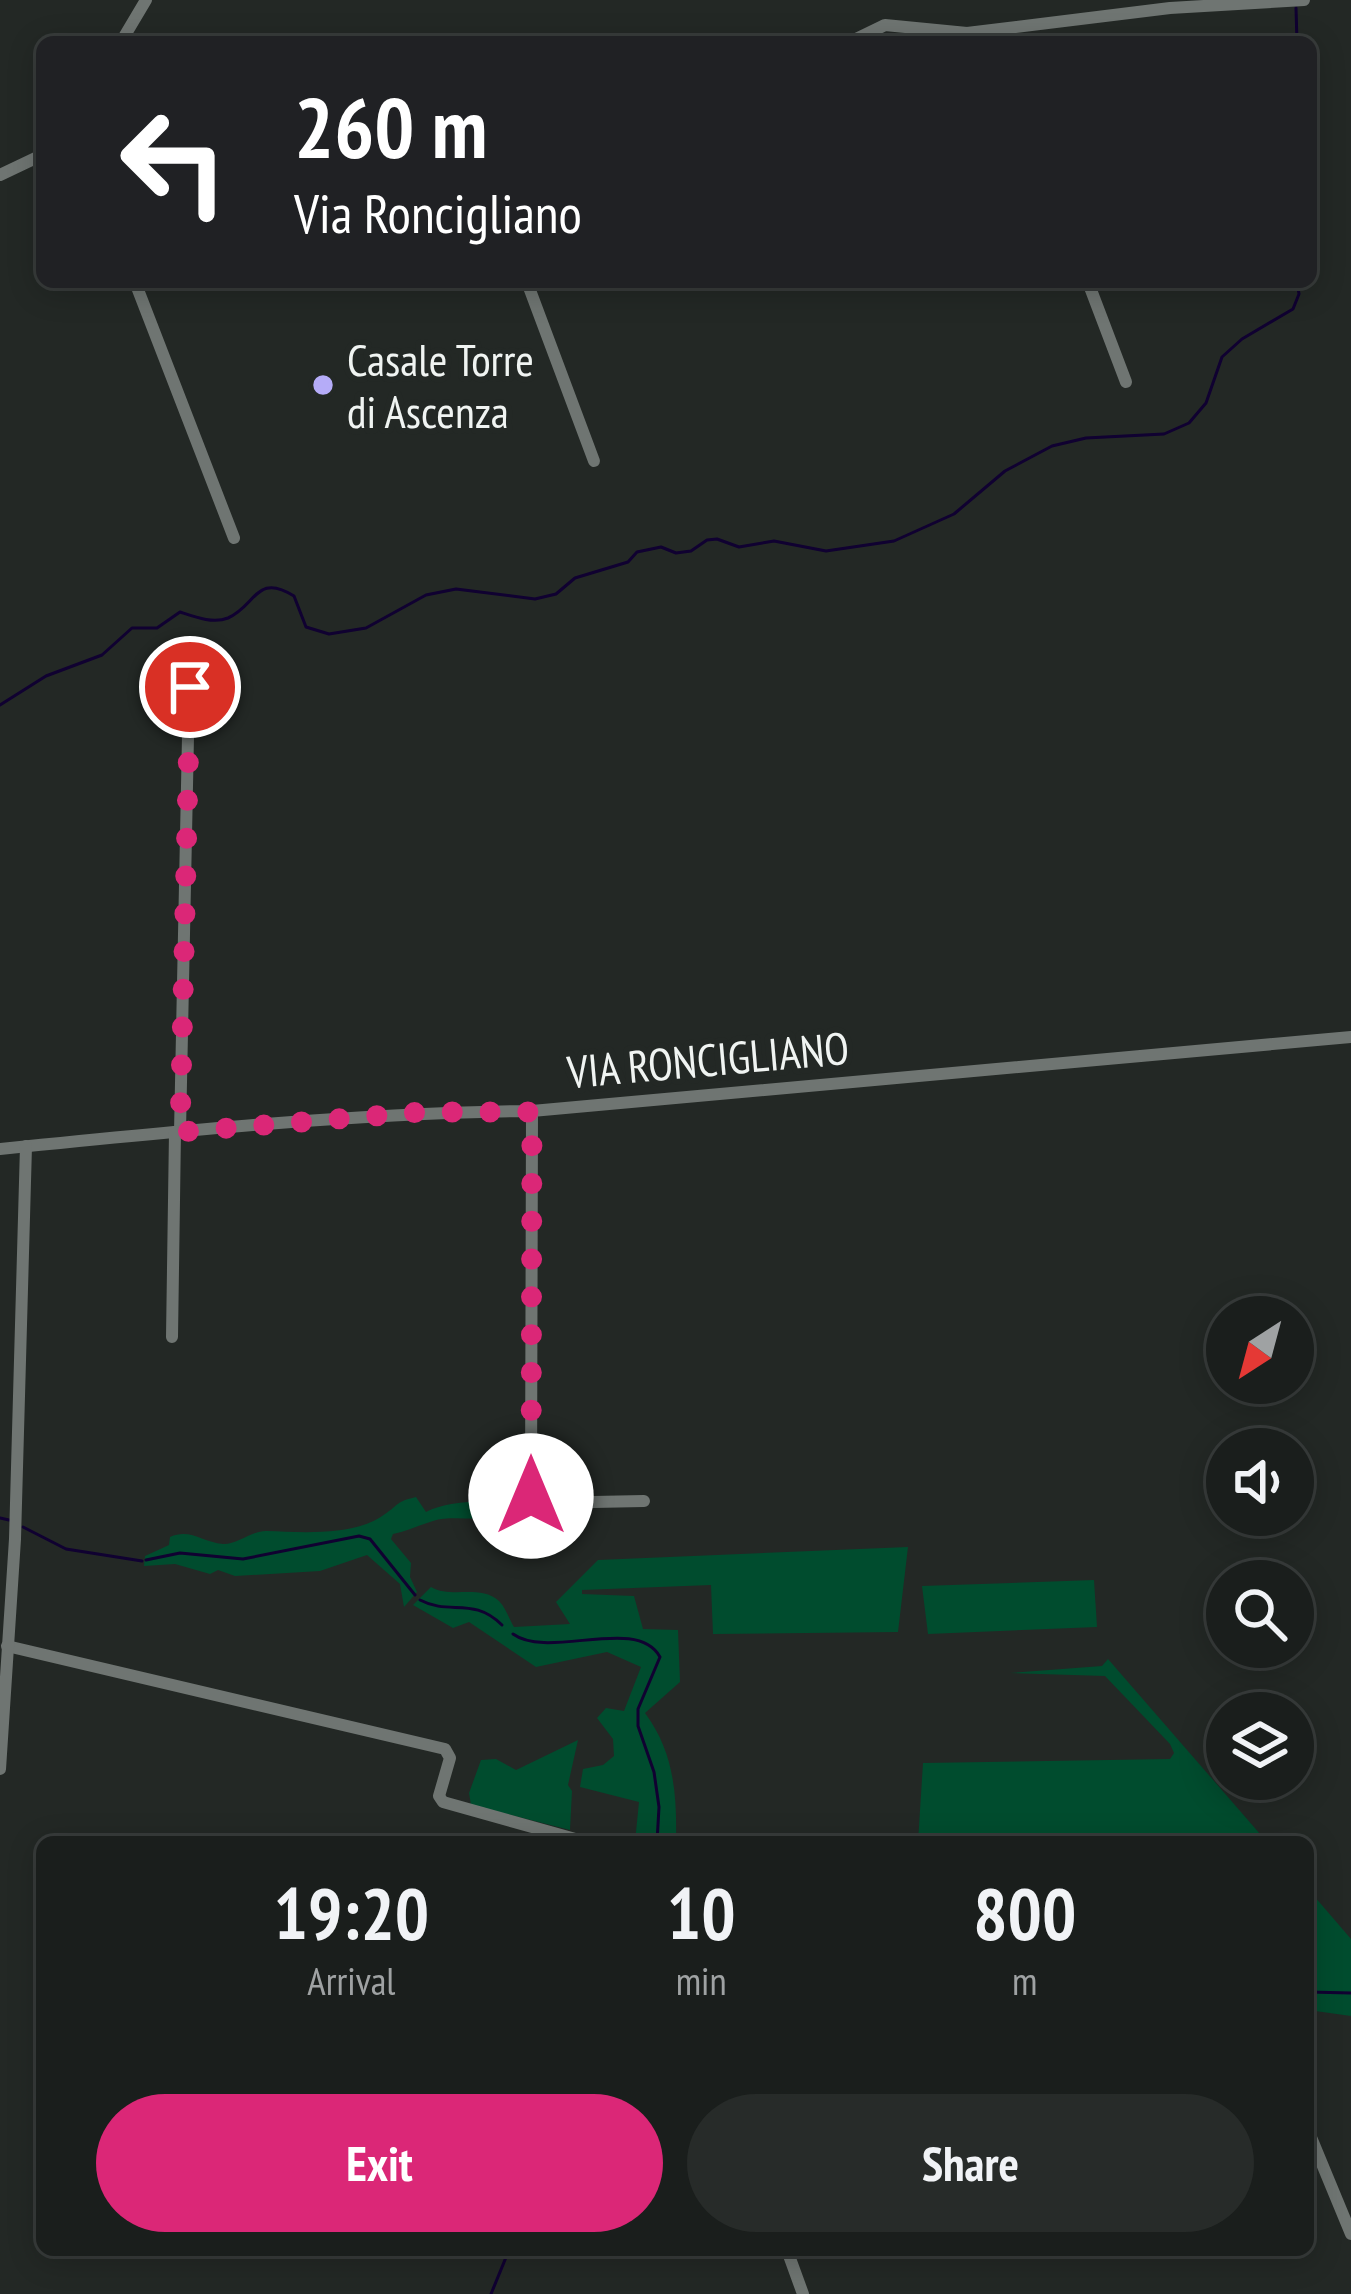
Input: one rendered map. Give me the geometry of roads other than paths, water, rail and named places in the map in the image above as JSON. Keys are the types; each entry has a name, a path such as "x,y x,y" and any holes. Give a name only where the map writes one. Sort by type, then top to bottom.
{"street":[{"path":"125,36 146,0"},
{"path":"862,36 885,25 967,33 1170,8 1303,0"},
{"path":"967,33 975,36"},
{"path":"0,175 36,158"},
{"path":"137,288 234,538"},
{"path":"529,288 594,461"},
{"path":"1090,288 1126,382"},
{"path":"172,1337 190,687"},
{"name":"VIA RONCIGLIANO","path":"0,1149 422,1112 532,1112 1351,1037"},
{"path":"532,1112 531,1496 542,1503 644,1501"},
{"path":"0,1769 16,1502 26,1146"},
{"path":"7,1646 445,1749 450,1758 442,1802 564,1836"},
{"path":"1314,2145 1351,2234"},
{"path":"789,2256 803,2294"}],"waterway":[{"path":"1296,8 1297,36"},
{"path":"0,705 46,676 102,655 132,628 157,628 180,612 222,620 264,589 294,596 306,627 329,634 366,628 426,595 456,589 535,599 556,594 575,578 661,547 676,553 691,551 717,539 739,547 774,541 826,551 894,541 954,514 1005,471 1052,446 1086,438 1164,434 1189,423 1206,403 1222,357 1242,339 1293,309 1298,288"},
{"path":"0,1518 9,1520"},
{"path":"23,1527 66,1549 142,1561"},
{"path":"146,1560 180,1553 243,1559 359,1536 370,1539 415,1595"},
{"path":"420,1600 481,1611 502,1625"},
{"path":"513,1634 548,1643 632,1639 649,1645 660,1657 638,1709 638,1726 654,1772 657,1836"},
{"path":"1314,1992 1351,1993"},
{"path":"491,2294 507,2256"}],"place":[{"name":"Casale Torre di Ascenza","path":"323,385"}]}
